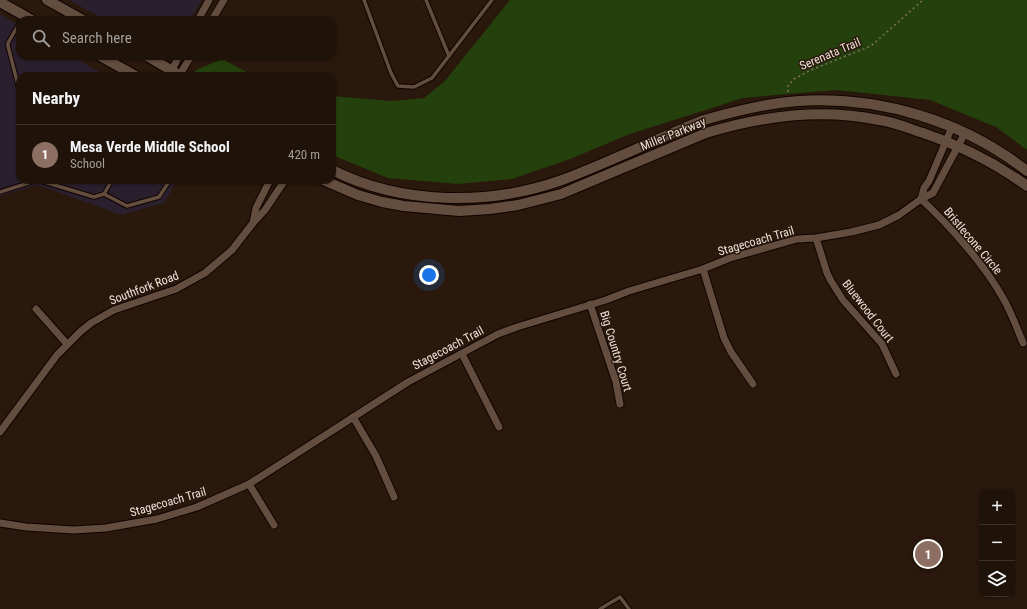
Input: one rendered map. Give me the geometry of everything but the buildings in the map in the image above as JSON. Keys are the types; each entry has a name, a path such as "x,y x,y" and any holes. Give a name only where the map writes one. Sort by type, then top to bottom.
{"street":[{"path":"47,0 58,3 77,16"},
{"path":"200,16 210,0"},
{"path":"214,16 224,0"},
{"path":"0,2 19,16"},
{"path":"107,60 129,72"},
{"path":"153,60 171,72"},
{"path":"176,72 178,60"},
{"path":"178,72 188,60"},
{"name":"Miller Parkway","path":"336,172 369,185 412,195 450,198 510,194 562,180 704,120 727,113 766,105 799,101 867,103 917,114 965,133 997,150 1027,171"},
{"name":"Miller Parkway","path":"333,184 358,195 382,202 404,206 459,211 518,205 561,194 706,133 729,126 788,115 819,114 859,116 898,124 946,140 993,163 1027,186"},
{"path":"922,199 924,188 934,170 952,127"},
{"name":"Stagecoach Trail","path":"0,523 26,527 74,530 106,528 157,519 197,507 239,490 408,382 462,354 481,342 517,327 606,300 670,278 703,270 730,258 798,239 816,238 851,232 879,225 899,216 933,193 965,133"},
{"name":"Southfork Road","path":"253,223 256,208 268,184"},
{"name":"Southfork Road","path":"0,432 57,354 67,344 91,323 114,310 176,288 205,273 232,250 265,210 282,184"},
{"name":"Bristlecone Circle","path":"922,199 978,261 992,279 1004,299 1023,343"},
{"name":"Bluewood Court","path":"816,238 831,281 843,300 882,344 896,374"},
{"path":"703,270 724,338 731,352 753,384"},
{"name":"Big Country Court","path":"590,304 616,382 620,404"},
{"path":"36,309 67,344"},
{"path":"462,354 499,428"},
{"path":"353,417 376,456 394,497"},
{"path":"249,484 274,525"}],"lane":[{"path":"364,0 390,73 398,86 414,87 432,78 492,0"},
{"path":"426,0 450,56"},
{"path":"16,32 8,43 16,78"},
{"path":"934,170 943,175"},
{"path":"0,192 25,184"},
{"path":"51,184 94,197 104,194 110,184"},
{"path":"104,194 127,206 159,197 167,184"},
{"path":"266,188 275,194"},
{"path":"600,609 620,597 629,609"}],"path":[{"name":"Serenata Trail","path":"788,96 788,86 794,79 811,70 871,46 923,0"}],"shaded area":[{"path":"69,0 202,0 192,16 98,16"},
{"path":"0,14 16,24 16,60 79,60 100,72 16,72 16,184 175,184 164,203 121,215 38,185 0,196"}],"green space":[{"path":"510,0 1027,0 1027,150 996,127 930,100 837,90 743,98 627,135 573,158 512,179 458,184 388,178 336,157 336,96 390,101 424,98 444,82"},
{"path":"220,60 224,60 246,72 195,72 194,71"}],"place":[{"name":"Mesa Verde Middle School","path":"928,554"}]}
